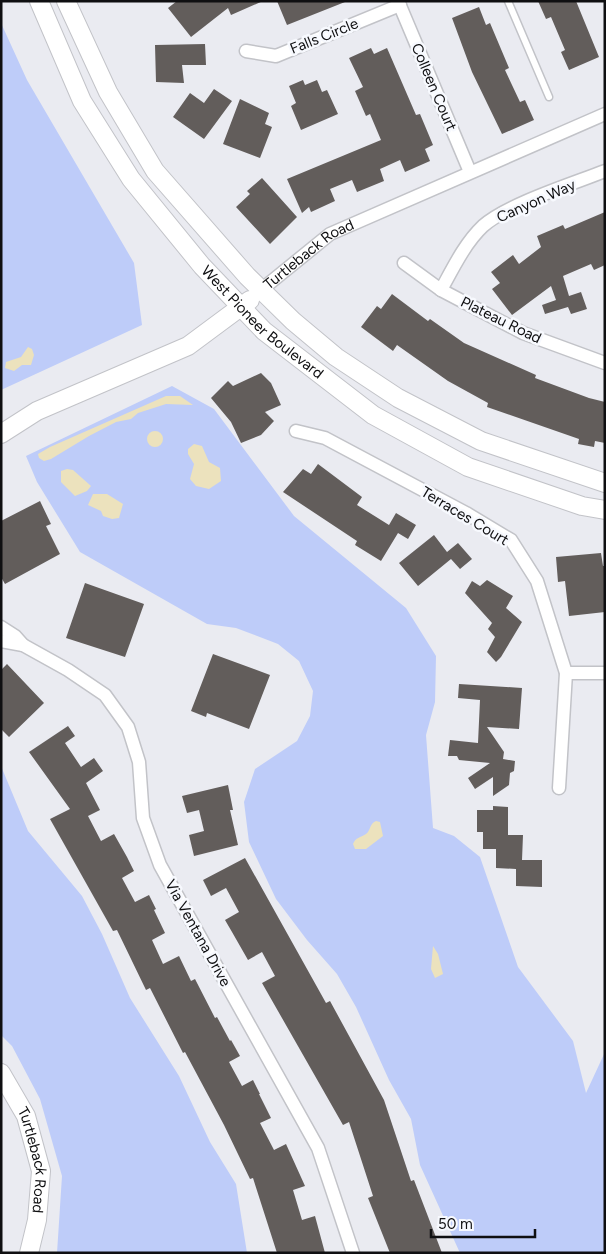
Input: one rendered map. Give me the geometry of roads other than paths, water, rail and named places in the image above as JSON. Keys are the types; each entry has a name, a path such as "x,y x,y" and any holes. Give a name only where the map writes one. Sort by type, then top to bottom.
{"main road":[{"name":"West Pioneer Boulevard","path":"66,1 108,92 155,171 261,290 293,322 336,357 398,398 482,441 605,483"},
{"name":"West Pioneer Boulevard","path":"41,2 82,101 130,179 202,266 264,331 374,414 468,467 582,506 605,510"},
{"name":"Turtleback Road","path":"1,434 37,411 188,346 242,307 261,290"},
{"name":"Turtleback Road","path":"1,1073 26,1116 41,1171 37,1220 29,1253"}],"street":[{"name":"Falls Circle","path":"246,51 276,56 402,2"},
{"name":"Colleen Court","path":"402,2 470,172"},
{"name":"Turtleback Road","path":"261,290 330,234 605,114"},
{"name":"Canyon Way","path":"441,290 467,245 484,226 508,211 605,171"},
{"name":"Plateau Road","path":"404,263 441,290 523,333 605,363"},
{"name":"Terraces Court","path":"296,431 325,438 466,513 511,540 537,581 566,673 559,788"},
{"name":"Via Ventana Drive","path":"1,627 15,636 23,645"},
{"name":"Via Ventana Drive","path":"1,641 23,645 68,670 105,695 128,727 139,762 143,818 160,864 318,1148 354,1253"},
{"path":"566,673 605,673"}],"lane":[{"path":"508,1 549,97"}]}
